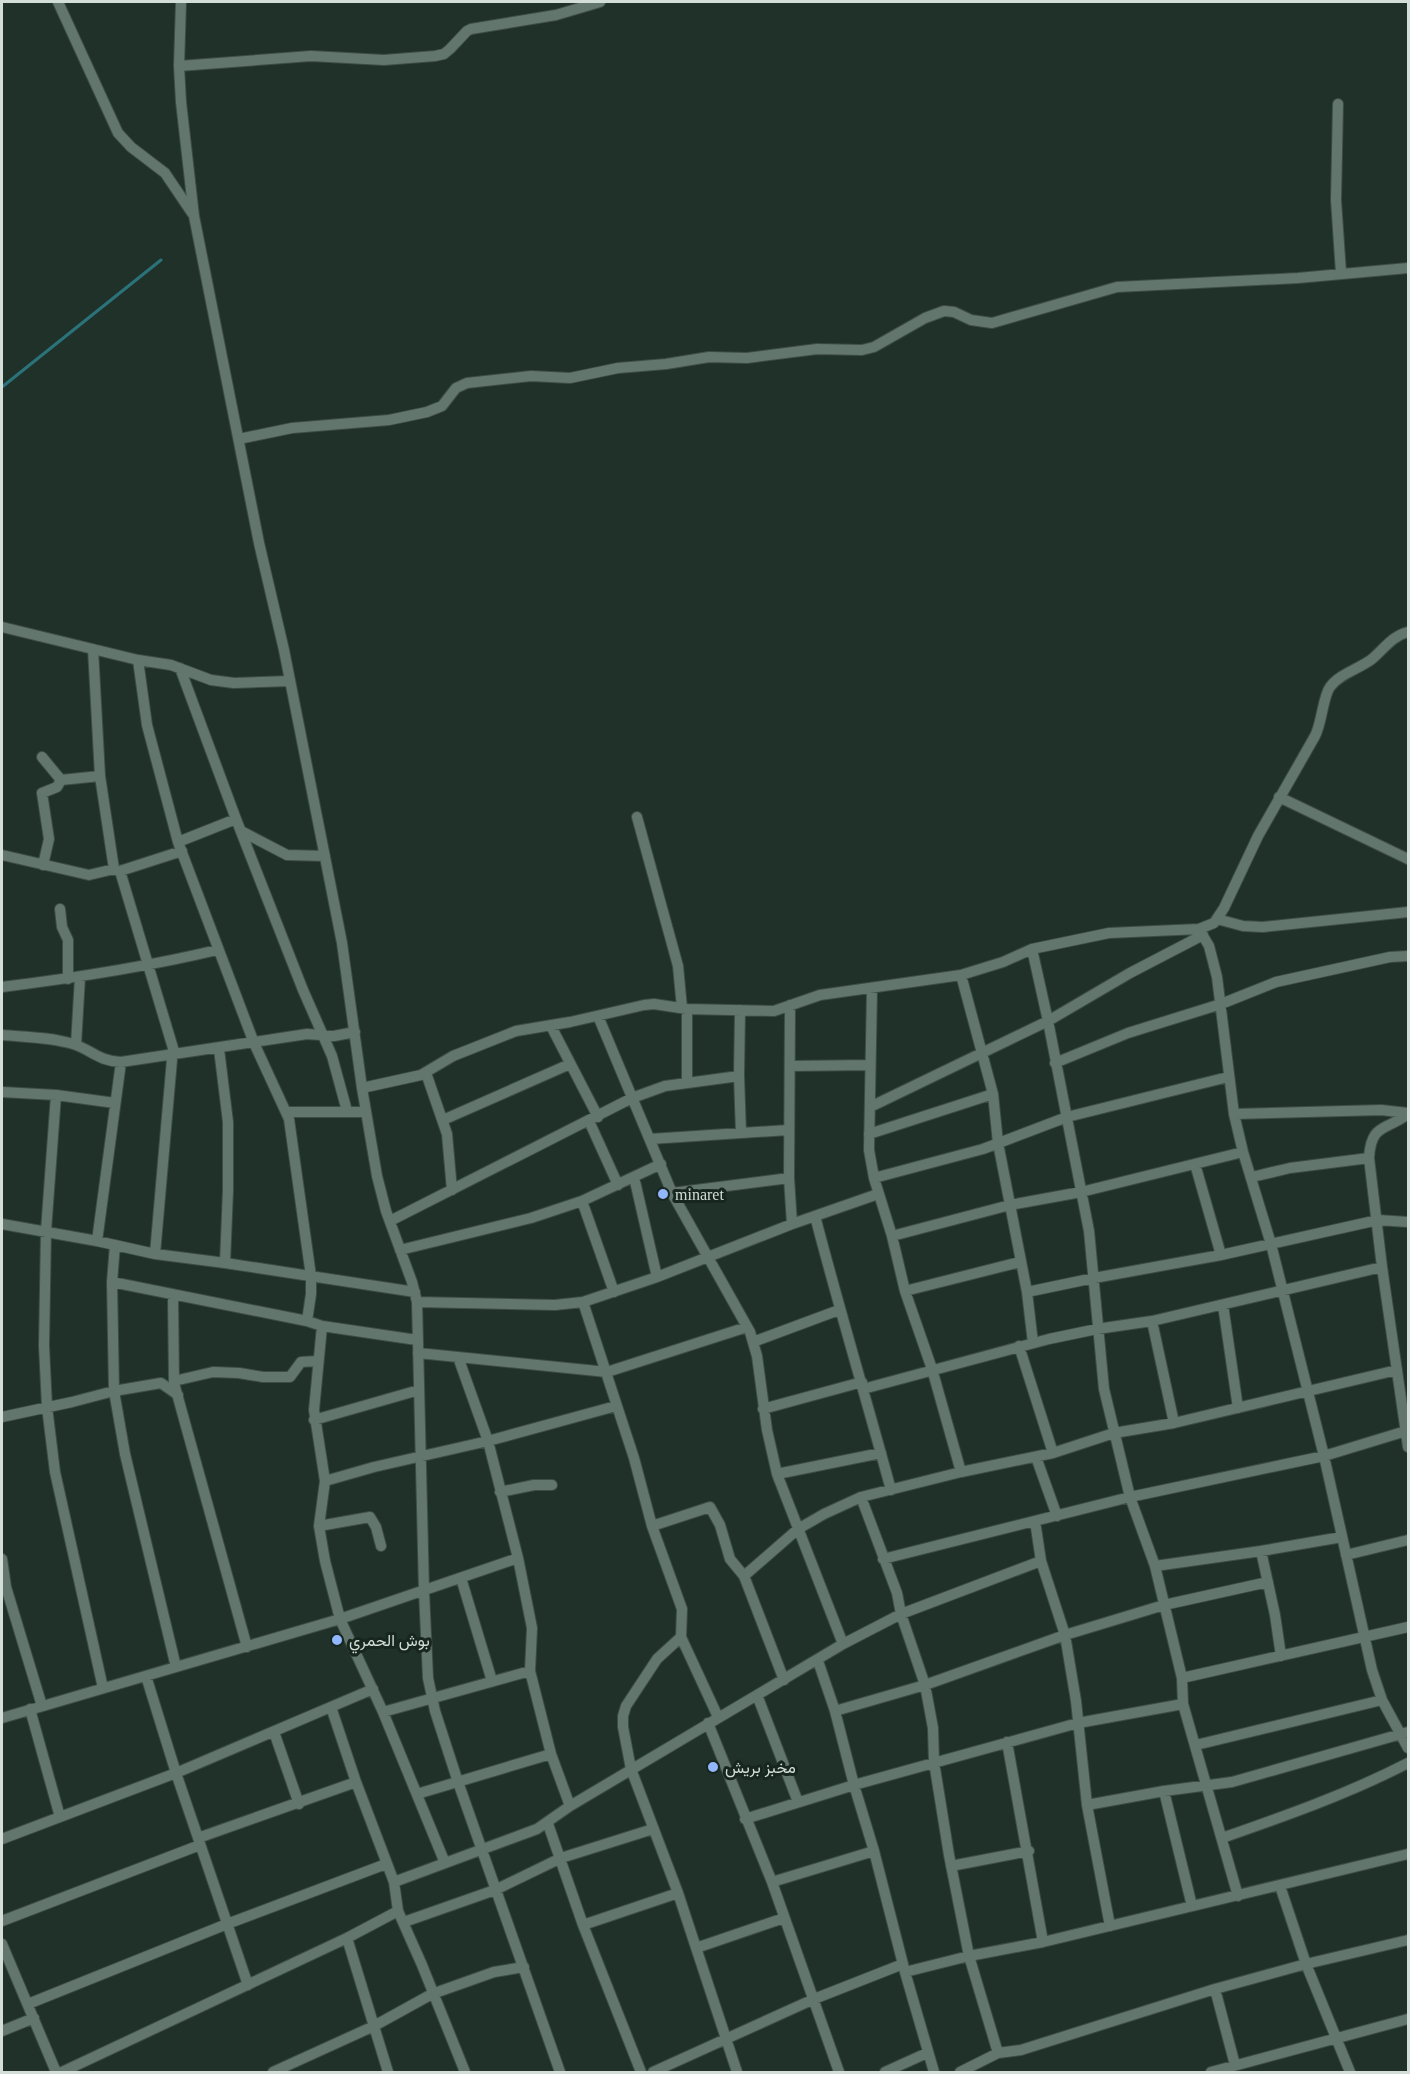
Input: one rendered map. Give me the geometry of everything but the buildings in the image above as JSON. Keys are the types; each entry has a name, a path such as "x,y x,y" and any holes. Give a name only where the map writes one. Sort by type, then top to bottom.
{"street":[{"path":"58,2 118,134 165,174 194,216"},
{"path":"181,2 180,66 183,131 194,216 344,953 362,1088 377,1176 416,1297 426,1666 432,1699 458,1782 560,2073"},
{"path":"180,66 311,56 384,60 435,56 444,54 471,28 555,15 600,2"},
{"path":"1338,104 1336,200 1341,273"},
{"path":"239,439 292,428 381,421 427,412 442,406 461,384 479,381 531,376 570,378 618,368 709,357 747,358 817,349 862,350 874,347 925,318 944,311 954,312 983,323 992,323 1118,287 1298,278 1408,268"},
{"path":"2,627 180,668 221,682 290,681"},
{"path":"870,1107 1048,1021 1201,932 1217,919 1279,797 1320,726 1325,698 1330,687 1343,676 1374,658 1385,645 1408,632"},
{"path":"93,649 100,776 117,870 171,1039 173,1056 155,1254"},
{"path":"138,660 147,725 180,847 254,1043 287,1112 311,1276 307,1321"},
{"path":"180,668 236,819 303,990 332,1056 347,1111"},
{"path":"42,757 61,780"},
{"path":"61,780 100,776"},
{"path":"43,865 49,839 42,793 57,787 61,780"},
{"path":"1279,797 1408,859"},
{"path":"637,817 678,966 685,1008 687,1083"},
{"path":"2,855 76,870 89,875 117,870 180,847 236,819"},
{"path":"241,831 287,855 325,856"},
{"path":"60,909 62,927 68,940 68,979"},
{"path":"1217,919 1243,926 1263,927 1408,912"},
{"path":"362,1088 426,1073 447,1060 516,1031 551,1026 644,1005 774,1011 809,997 961,975 1003,962 1032,949 1118,932 1201,932"},
{"path":"1201,932 1213,958 1234,1114 1271,1244 1308,1391 1372,1670 1382,1700 1405,1734 1408,1748"},
{"path":"1032,949 1089,1231 1104,1389 1130,1497 1155,1566 1182,1678 1183,1704 1238,1896"},
{"path":"2,987 149,966 217,950"},
{"path":"1055,1062 1136,1030 1221,1004 1282,980 1390,957 1408,956"},
{"path":"961,975 993,1094 998,1143 1027,1292 1033,1343"},
{"path":"76,1045 80,977"},
{"path":"872,988 869,1150 873,1178 961,1472"},
{"path":"790,1005 788,1130 792,1224"},
{"path":"740,1010 741,1133"},
{"path":"598,1016 672,1192 747,1327 753,1342 757,1356 763,1409 777,1474 843,1644"},
{"path":"551,1026 570,1064 618,1185"},
{"path":"2,1035 61,1041 76,1045 100,1059 121,1062 173,1056 307,1034 334,1036 355,1032"},
{"path":"219,1049 228,1122 225,1263"},
{"path":"97,1241 121,1062"},
{"path":"443,1120 570,1064"},
{"path":"790,1065 870,1065"},
{"path":"426,1073 449,1144 452,1190"},
{"path":"390,1221 632,1098 665,1086 739,1076"},
{"path":"873,1178 998,1143 1067,1117 1228,1077"},
{"path":"2,1092 56,1095 115,1103"},
{"path":"869,1134 993,1094"},
{"path":"56,1095 46,1231 44,1346 47,1407 56,1472 103,1688"},
{"path":"1234,1114 1381,1110 1408,1114"},
{"path":"287,1112 366,1112"},
{"path":"1408,1114 1377,1131 1370,1141 1369,1158 1408,1447"},
{"path":"650,1139 788,1130"},
{"path":"892,1236 1010,1205 1081,1192 1243,1152"},
{"path":"1252,1177 1290,1168 1369,1158"},
{"path":"400,1250 509,1225 582,1201 661,1164"},
{"path":"1195,1164 1221,1255"},
{"path":"634,1177 657,1277"},
{"path":"672,1192 789,1178"},
{"path":"2,1224 155,1254 311,1276 416,1297 555,1305 584,1302 614,1292 792,1224 878,1194"},
{"path":"582,1201 614,1292"},
{"path":"815,1216 891,1490"},
{"path":"1027,1292 1221,1255 1377,1220 1408,1222"},
{"path":"115,1245 112,1282 114,1391 125,1454 176,1667"},
{"path":"905,1291 1020,1262"},
{"path":"763,1409 932,1370 1019,1346 1097,1329 1152,1321 1383,1267"},
{"path":"112,1282 307,1321 322,1326 417,1340"},
{"path":"173,1295 174,1381 248,1647"},
{"path":"584,1302 608,1372 652,1526 682,1609 681,1637 713,1720 745,1819 772,1882 839,2073"},
{"path":"1223,1305 1238,1408"},
{"path":"753,1342 840,1311"},
{"path":"1152,1321 1174,1423"},
{"path":"322,1326 317,1361 314,1420 325,1481 319,1526 325,1561 340,1619 383,1712 445,1863"},
{"path":"418,1353 608,1372 747,1327"},
{"path":"1019,1346 1053,1454"},
{"path":"458,1357 488,1441 518,1558 532,1628 530,1671 551,1754 570,1806"},
{"path":"174,1381 213,1372 290,1377 301,1362 317,1361"},
{"path":"744,1576 798,1529 861,1497 961,1472 1053,1454 1114,1433 1174,1423 1397,1370"},
{"path":"2,1417 114,1391 161,1383 178,1395"},
{"path":"314,1420 419,1390"},
{"path":"325,1481 488,1441 616,1406"},
{"path":"883,1559 1130,1497 1324,1456 1406,1431"},
{"path":"777,1474 881,1453"},
{"path":"1036,1457 1057,1516"},
{"path":"500,1492 534,1485 552,1485"},
{"path":"861,1497 897,1593 901,1614 925,1685 933,1728 934,1762 951,1866 969,1956 998,2053"},
{"path":"652,1526 710,1507 720,1525 730,1559 744,1576 784,1680"},
{"path":"319,1526 370,1517 376,1527 381,1546"},
{"path":"1035,1521 1041,1561 1065,1635 1087,1805 1110,1926"},
{"path":"1155,1566 1342,1537"},
{"path":"1346,1555 1408,1540"},
{"path":"1261,1551 1281,1656"},
{"path":"2,1718 340,1619 518,1558"},
{"path":"2,1559 4,1587 42,1706"},
{"path":"394,1882 548,1824 570,1806 713,1720 818,1661 843,1644 901,1614 1041,1561"},
{"path":"461,1578 492,1681"},
{"path":"835,1711 925,1685 1065,1635 1164,1605 1268,1582"},
{"path":"1182,1678 1408,1627"},
{"path":"681,1637 657,1659 626,1706 623,1727 631,1769 678,1893 737,2073"},
{"path":"818,1661 835,1711 934,2073"},
{"path":"383,1712 530,1671"},
{"path":"146,1676 176,1773 248,1985"},
{"path":"2,1839 176,1773 373,1689"},
{"path":"757,1695 798,1802"},
{"path":"1196,1745 1382,1700"},
{"path":"745,1819 854,1785 1007,1742 1078,1724 1183,1704"},
{"path":"331,1707 356,1782 394,1882 398,1911 450,2032 465,2073"},
{"path":"30,1708 60,1817"},
{"path":"274,1732 298,1804"},
{"path":"1087,1805 1262,1775 1405,1734"},
{"path":"1007,1742 1029,1851 1043,1942"},
{"path":"417,1794 551,1754"},
{"path":"1222,1838 1322,1803 1408,1763"},
{"path":"2,1921 199,1841 356,1782"},
{"path":"1164,1791 1192,1906"},
{"path":"548,1824 583,1925 641,2073"},
{"path":"404,1922 495,1890 561,1858 653,1829"},
{"path":"772,1882 874,1851"},
{"path":"951,1866 1029,1851"},
{"path":"653,2073 814,1999 904,1968 1043,1942 1408,1854"},
{"path":"28,2004 227,1924 386,1864"},
{"path":"1280,1886 1306,1964 1350,2073"},
{"path":"583,1925 678,1893"},
{"path":"62,2073 347,1938 398,1911"},
{"path":"696,1948 784,1918"},
{"path":"347,1938 388,2073"},
{"path":"960,2073 998,2053 1022,2050 1215,1989 1306,1964 1408,1940"},
{"path":"2,1944 56,2073"},
{"path":"273,2073 374,2026 432,1994 494,1972 524,1967"},
{"path":"1215,1989 1235,2065"},
{"path":"2,2031 34,2018"},
{"path":"1211,2073 1408,2019"},
{"path":"885,2073 927,2053"}],"waterway":[{"path":"2,387 161,260"}],"place":[{"name":"minaret","path":"663,1194"},
{"name":"بوش الحمري","path":"337,1640"},
{"name":"مخبز بريش","path":"713,1767"}]}
